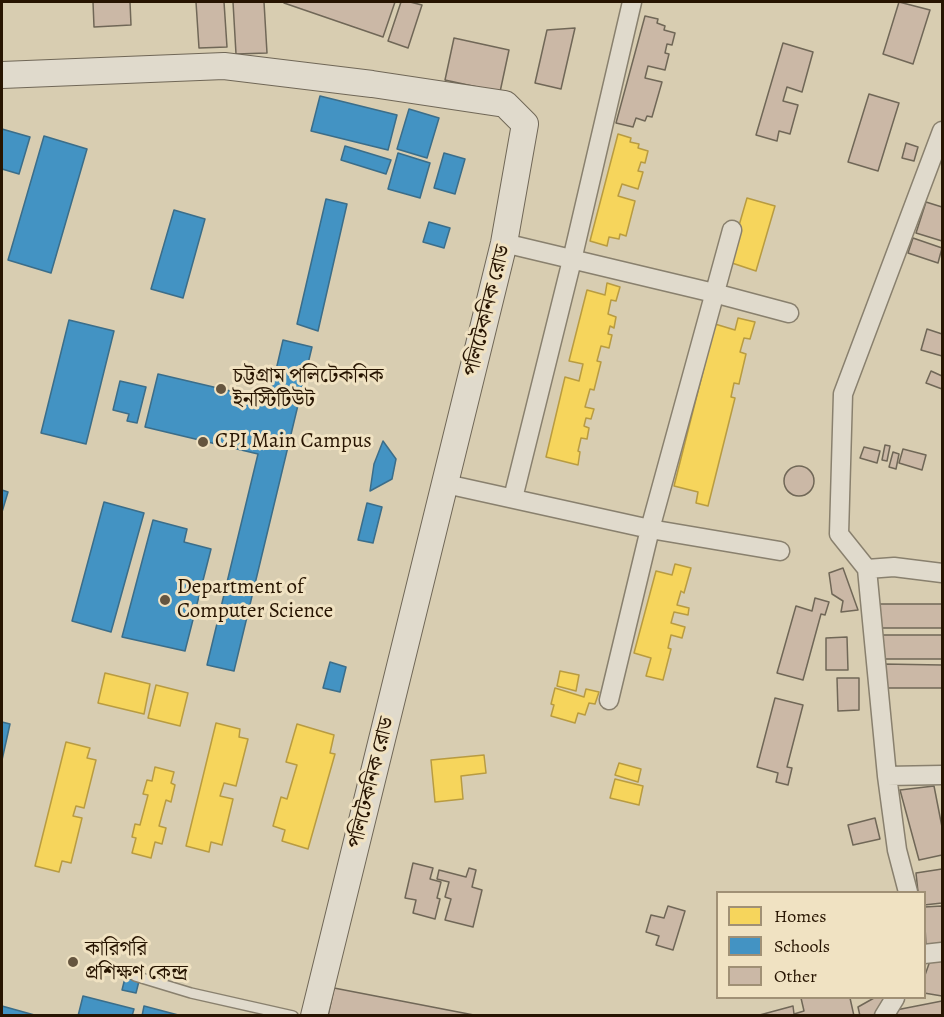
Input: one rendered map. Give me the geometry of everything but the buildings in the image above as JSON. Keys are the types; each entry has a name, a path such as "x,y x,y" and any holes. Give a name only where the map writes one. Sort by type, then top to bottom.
{"main road":[{"name":"পলিটেকনিক রোড","path":"2,75 224,66 372,84 506,104 525,124 504,243 314,1016"}],"street":[{"path":"513,498 572,260 632,2"},
{"path":"908,891 897,850 887,776 867,569 839,534 843,394 942,131"},
{"path":"609,700 650,529 732,230"},
{"path":"504,243 714,293 789,314"},
{"path":"446,484 650,529 780,551"},
{"path":"867,569 894,567 942,573"},
{"path":"887,776 942,775"},
{"path":"926,954 942,952"},
{"path":"884,1016 894,999"}],"lane":[{"path":"135,976 192,993 293,1016"}],"place":[{"name":"চট্টগ্রাম পলিটেকনিক ইনস্টিটিউট","path":"221,389"},
{"name":"CPI Main Campus","path":"203,442"},
{"name":"Department of Computer Science","path":"165,600"},
{"name":"কারিগরি প্রশিক্ষণ কেন্দ্র","path":"73,962"}]}
